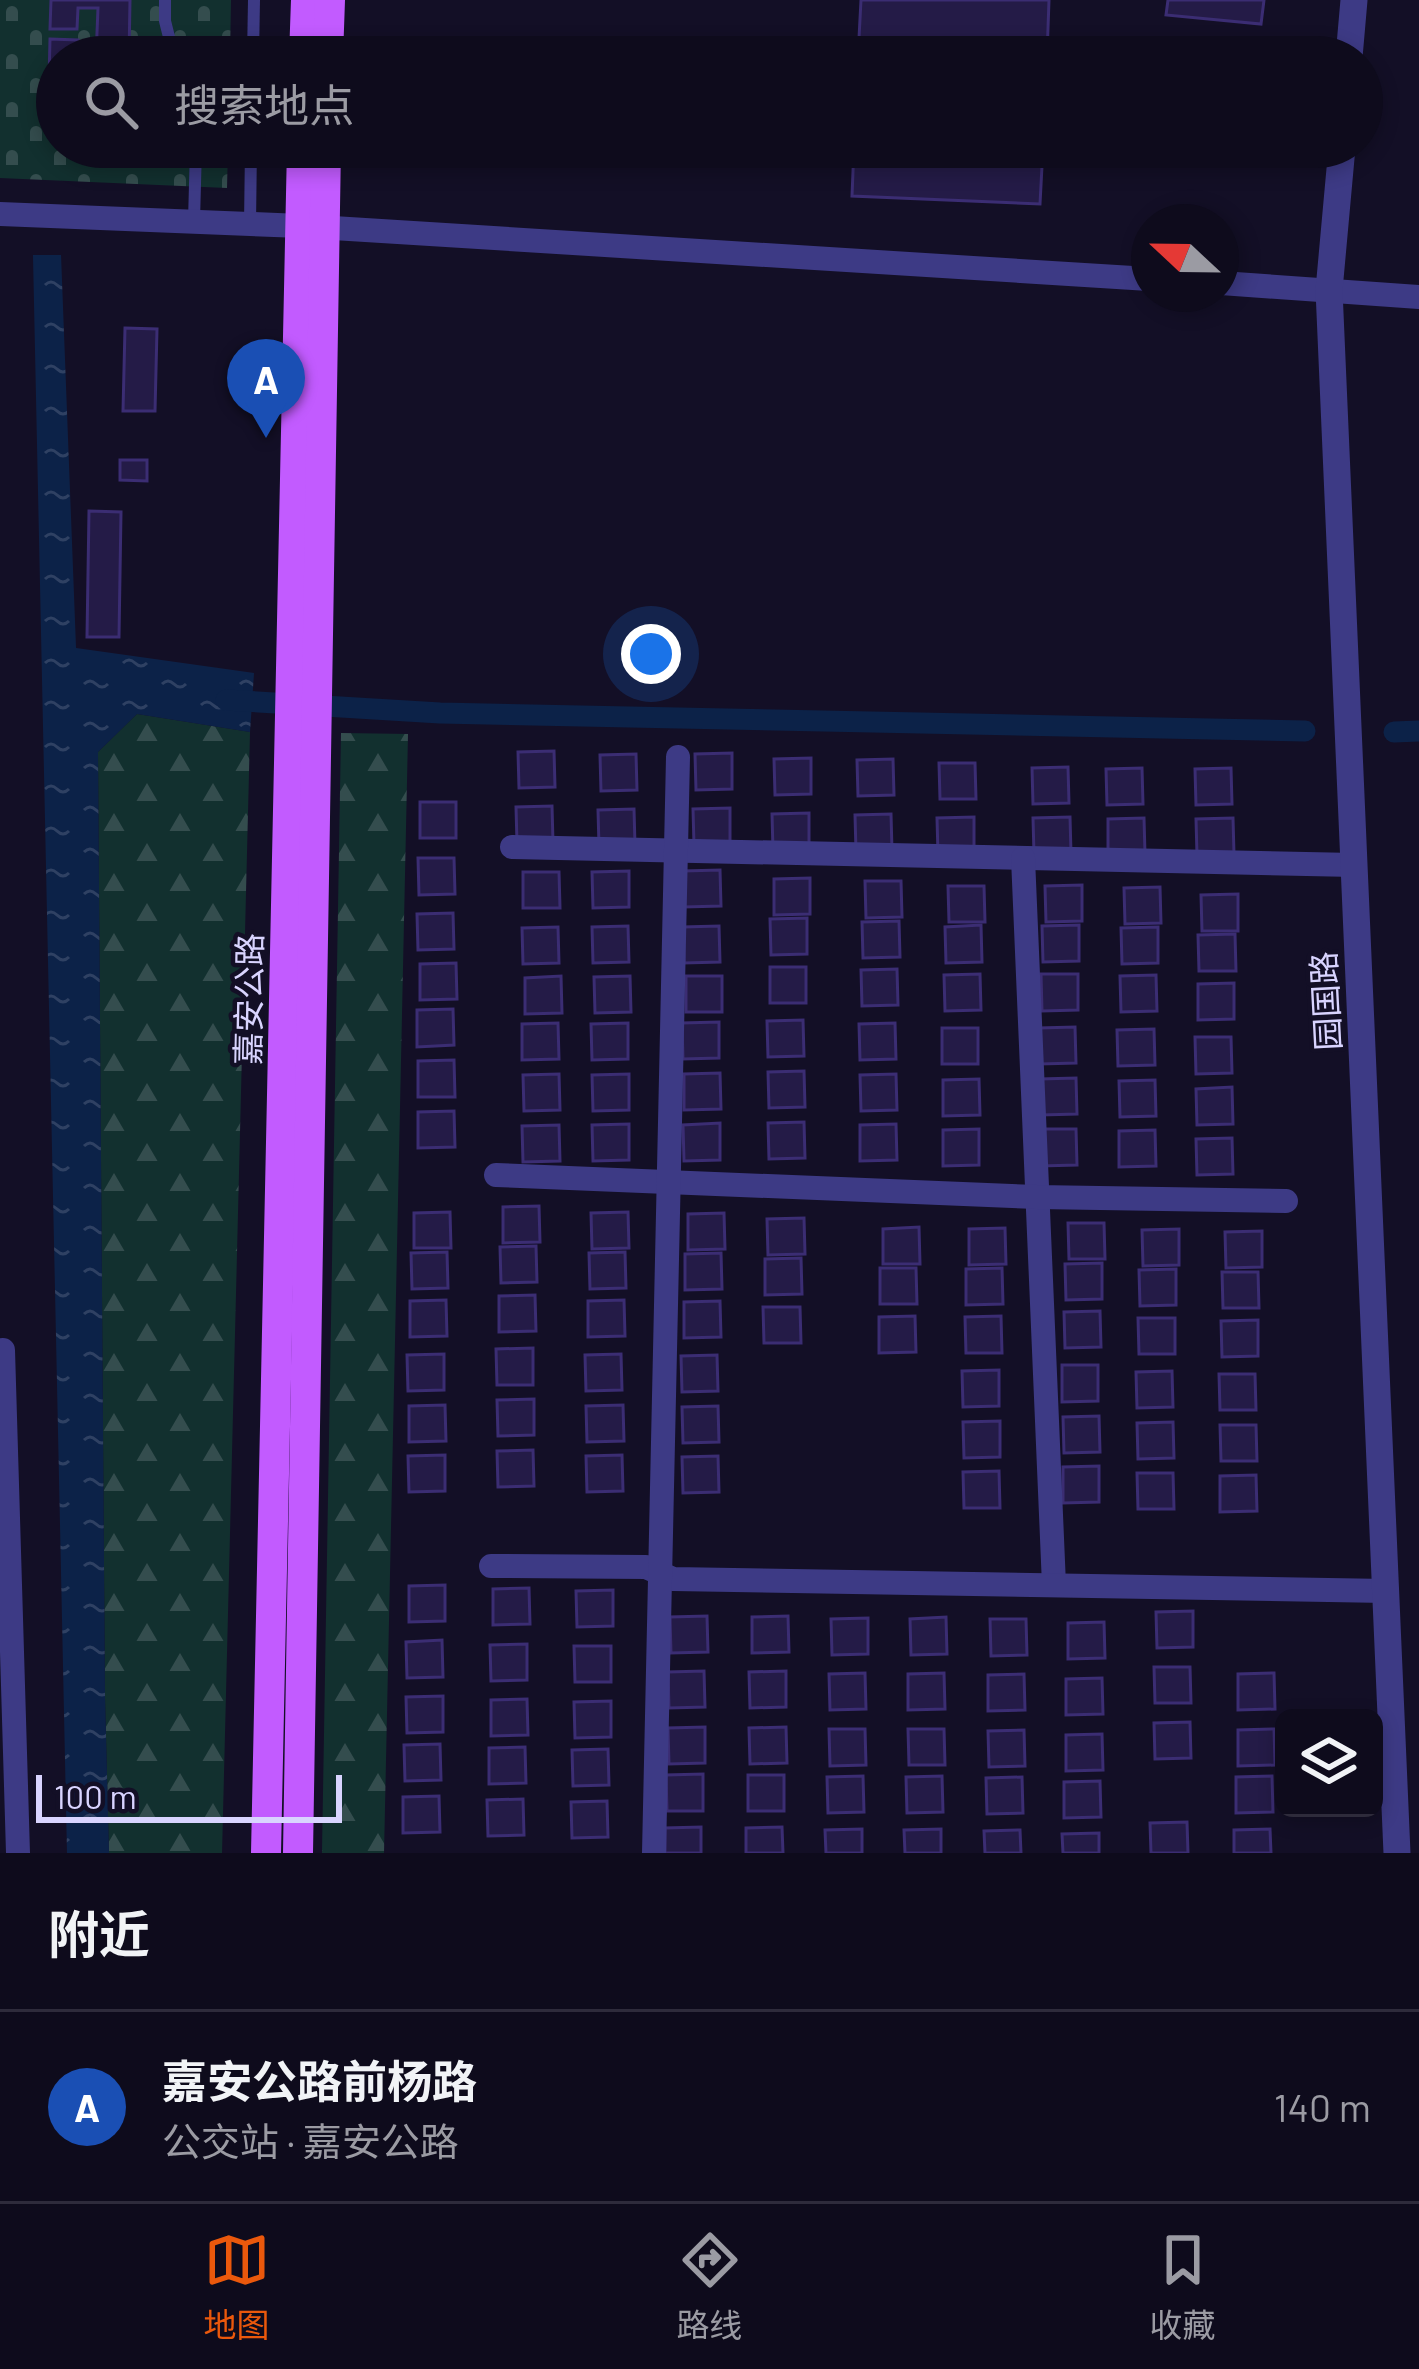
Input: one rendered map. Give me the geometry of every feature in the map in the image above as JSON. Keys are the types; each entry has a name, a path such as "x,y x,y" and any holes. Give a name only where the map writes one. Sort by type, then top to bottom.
{"main road":[{"path":"305,36 306,0"},
{"path":"329,36 330,0"},
{"name":"嘉安公路","path":"305,168 313,227"},
{"name":"嘉安公路","path":"298,1853 304,674 313,227 323,168"},
{"name":"嘉安公路","path":"266,1853 303,744"}],"street":[{"path":"1351,36 1354,0"},
{"name":"园国路","path":"1340,168 1329,290 1397,1853"},
{"path":"0,214 313,227 1131,278"},
{"path":"1239,284 1419,297"},
{"path":"654,1853 678,757"},
{"path":"512,848 1355,865"},
{"path":"1023,858 1054,1586"},
{"path":"496,1175 1286,1202"},
{"path":"7,1350 18,1853"},
{"path":"491,1566 646,1567 673,1579 1387,1591"}],"lane":[{"path":"165,0 169,36"},
{"path":"253,36 254,0"},
{"path":"194,221 195,168"},
{"path":"250,224 251,168"}],"green space":[{"path":"0,0 231,0 230,36 36,36 36,168 227,168 227,188 0,178"},
{"path":"137,714 250,732 222,1853 109,1853 98,752"},
{"path":"341,733 408,734 384,1853 322,1853"}],"water":[{"path":"33,255 61,255 76,648 254,673 250,732 137,714 98,752 109,1853 67,1853"}],"building":[{"path":"51,0 130,0 129,36 97,36 98,8 78,8 77,29 50,29"},
{"path":"861,0 1049,0 1048,36 859,36"},
{"path":"1168,0 1264,0 1261,24 1166,15"},
{"path":"853,168 1042,168 1040,204 852,196"},
{"path":"125,328 157,329 155,411 123,411"},
{"path":"120,460 147,460 147,481 120,480"},
{"path":"89,511 121,512 119,637 87,637"},
{"path":"554,751 555,787 519,788 518,752"},
{"path":"732,753 732,789 696,790 695,754"},
{"path":"636,754 637,790 601,791 600,755"},
{"path":"811,758 811,794 775,795 774,759"},
{"path":"893,759 894,795 858,796 857,760"},
{"path":"939,763 975,763 976,799 940,799"},
{"path":"1068,767 1069,803 1033,804 1032,768"},
{"path":"1142,768 1143,804 1107,805 1106,769"},
{"path":"1231,768 1232,804 1196,805 1195,769"},
{"path":"420,802 456,802 456,838 420,838"},
{"path":"552,806 553,842 517,843 516,807"},
{"path":"730,808 730,844 694,845 693,809"},
{"path":"634,809 635,845 599,846 598,810"},
{"path":"809,813 809,849 773,850 772,814"},
{"path":"891,814 892,850 856,851 855,815"},
{"path":"974,817 974,853 938,854 937,818"},
{"path":"1070,817 1071,853 1034,854 1033,818"},
{"path":"1144,818 1145,854 1108,855 1108,819"},
{"path":"1233,818 1234,854 1197,855 1196,819"},
{"path":"418,858 454,858 455,894 419,895"},
{"path":"720,870 721,906 684,907 683,871"},
{"path":"629,871 629,907 593,908 592,872"},
{"path":"523,872 559,872 560,908 523,908"},
{"path":"810,878 810,914 774,915 774,879"},
{"path":"865,881 901,881 902,917 866,918"},
{"path":"1082,885 1082,921 1046,922 1045,886"},
{"path":"948,886 984,886 985,922 949,922"},
{"path":"1160,887 1161,923 1125,924 1124,888"},
{"path":"1238,894 1238,931 1202,931 1201,895"},
{"path":"453,913 454,949 418,950 417,914"},
{"path":"807,918 807,954 771,955 770,919"},
{"path":"899,921 900,957 863,958 862,922"},
{"path":"981,925 982,962 946,963 945,927"},
{"path":"1079,925 1079,961 1043,962 1042,926"},
{"path":"628,926 629,962 593,963 592,927"},
{"path":"719,926 720,962 684,963 683,927"},
{"path":"558,927 559,963 523,964 522,928"},
{"path":"1158,927 1158,963 1122,964 1121,928"},
{"path":"1235,934 1236,971 1199,971 1198,935"},
{"path":"456,963 457,999 420,1000 420,964"},
{"path":"770,967 806,967 806,1003 770,1003"},
{"path":"897,969 898,1005 862,1006 861,970"},
{"path":"980,974 981,1010 945,1011 944,975"},
{"path":"1041,974 1078,974 1078,1010 1042,1011"},
{"path":"1156,975 1157,1011 1121,1012 1120,976"},
{"path":"561,976 562,1013 525,1014 525,978"},
{"path":"630,976 631,1012 595,1013 594,977"},
{"path":"686,976 722,976 722,1012 686,1012"},
{"path":"1234,983 1234,1019 1198,1020 1198,984"},
{"path":"453,1009 454,1045 417,1047 417,1010"},
{"path":"803,1020 804,1056 768,1057 767,1021"},
{"path":"719,1022 719,1058 683,1059 682,1023"},
{"path":"558,1023 559,1059 522,1060 522,1024"},
{"path":"628,1023 628,1059 592,1060 591,1024"},
{"path":"895,1023 896,1059 860,1060 859,1024"},
{"path":"1075,1027 1076,1063 1040,1064 1039,1028"},
{"path":"942,1028 978,1028 978,1064 942,1064"},
{"path":"1154,1029 1155,1065 1118,1066 1117,1030"},
{"path":"1195,1037 1231,1037 1232,1073 1196,1074"},
{"path":"454,1060 455,1097 418,1097 418,1061"},
{"path":"804,1071 805,1107 769,1108 768,1072"},
{"path":"720,1073 721,1109 684,1110 684,1074"},
{"path":"559,1074 560,1110 524,1111 523,1075"},
{"path":"629,1074 629,1110 593,1111 592,1075"},
{"path":"896,1074 897,1110 861,1111 860,1075"},
{"path":"1076,1078 1077,1114 1041,1115 1040,1079"},
{"path":"979,1079 980,1115 943,1116 943,1080"},
{"path":"1155,1080 1156,1116 1120,1117 1119,1081"},
{"path":"1232,1087 1233,1124 1197,1125 1196,1089"},
{"path":"454,1111 455,1147 418,1148 418,1112"},
{"path":"804,1122 805,1158 769,1159 768,1123"},
{"path":"720,1123 720,1160 684,1161 683,1125"},
{"path":"629,1124 629,1160 593,1161 592,1125"},
{"path":"896,1124 897,1160 860,1161 860,1125"},
{"path":"559,1125 560,1161 523,1162 522,1126"},
{"path":"979,1129 979,1165 943,1166 943,1130"},
{"path":"1040,1129 1076,1129 1077,1165 1040,1166"},
{"path":"1155,1130 1156,1166 1119,1167 1119,1131"},
{"path":"1232,1138 1233,1174 1197,1175 1196,1139"},
{"path":"539,1206 540,1242 503,1243 503,1207"},
{"path":"450,1212 451,1248 414,1248 414,1213"},
{"path":"628,1212 629,1248 592,1249 591,1213"},
{"path":"724,1213 725,1249 688,1250 688,1214"},
{"path":"804,1218 805,1254 768,1255 767,1219"},
{"path":"1068,1223 1104,1223 1105,1259 1069,1259"},
{"path":"919,1227 920,1264 883,1264 883,1229"},
{"path":"1005,1228 1006,1264 969,1265 969,1229"},
{"path":"1179,1229 1179,1265 1143,1266 1142,1230"},
{"path":"1262,1231 1262,1267 1226,1268 1225,1232"},
{"path":"536,1246 537,1282 501,1283 500,1247"},
{"path":"447,1252 448,1288 412,1289 411,1253"},
{"path":"625,1252 626,1288 590,1289 589,1253"},
{"path":"721,1253 722,1289 685,1290 685,1254"},
{"path":"801,1258 802,1294 765,1295 765,1259"},
{"path":"1102,1263 1102,1299 1066,1300 1065,1264"},
{"path":"880,1268 916,1268 917,1304 880,1304"},
{"path":"1002,1268 1003,1304 966,1305 966,1269"},
{"path":"1176,1269 1176,1305 1140,1306 1139,1270"},
{"path":"1222,1272 1258,1272 1259,1308 1223,1308"},
{"path":"535,1295 536,1331 499,1332 499,1296"},
{"path":"446,1300 447,1336 410,1337 410,1301"},
{"path":"624,1300 625,1336 588,1337 588,1301"},
{"path":"720,1301 721,1337 684,1338 684,1302"},
{"path":"763,1307 800,1307 801,1343 764,1343"},
{"path":"1100,1311 1101,1347 1065,1348 1064,1312"},
{"path":"915,1316 916,1352 879,1353 879,1317"},
{"path":"1001,1316 1002,1353 966,1353 965,1317"},
{"path":"1138,1318 1175,1318 1175,1354 1139,1354"},
{"path":"1258,1320 1258,1356 1222,1357 1221,1321"},
{"path":"533,1348 533,1385 497,1385 496,1349"},
{"path":"444,1354 444,1390 408,1391 407,1355"},
{"path":"621,1354 622,1390 586,1391 585,1355"},
{"path":"717,1355 718,1391 682,1392 681,1356"},
{"path":"1062,1365 1098,1365 1098,1401 1062,1402"},
{"path":"999,1370 999,1406 963,1407 962,1371"},
{"path":"1172,1371 1173,1407 1137,1408 1136,1372"},
{"path":"1219,1374 1255,1374 1256,1410 1220,1410"},
{"path":"534,1399 534,1435 498,1436 497,1400"},
{"path":"445,1405 446,1441 409,1442 409,1406"},
{"path":"623,1405 624,1441 587,1442 586,1406"},
{"path":"718,1406 719,1442 683,1443 682,1407"},
{"path":"1099,1416 1100,1452 1064,1453 1063,1417"},
{"path":"1000,1421 1000,1457 964,1458 963,1422"},
{"path":"1173,1422 1174,1458 1138,1459 1137,1423"},
{"path":"1220,1425 1256,1425 1257,1461 1221,1461"},
{"path":"533,1450 534,1486 498,1487 497,1451"},
{"path":"445,1455 445,1491 409,1492 408,1456"},
{"path":"622,1455 623,1491 587,1492 586,1456"},
{"path":"718,1456 719,1492 683,1493 682,1457"},
{"path":"1099,1466 1099,1502 1063,1503 1063,1467"},
{"path":"999,1471 1000,1508 964,1508 963,1472"},
{"path":"1137,1473 1173,1473 1174,1509 1138,1509"},
{"path":"1256,1475 1257,1511 1220,1512 1220,1476"},
{"path":"445,1585 445,1621 409,1622 409,1586"},
{"path":"529,1588 530,1624 493,1625 493,1589"},
{"path":"613,1590 613,1626 577,1627 576,1591"},
{"path":"1193,1611 1193,1647 1157,1648 1156,1612"},
{"path":"707,1616 708,1652 671,1653 670,1617"},
{"path":"788,1616 789,1652 752,1653 752,1617"},
{"path":"946,1617 947,1654 911,1655 910,1619"},
{"path":"868,1618 868,1654 832,1655 831,1619"},
{"path":"990,1619 1026,1619 1027,1655 991,1656"},
{"path":"1104,1622 1105,1658 1068,1659 1068,1623"},
{"path":"442,1640 443,1677 407,1678 406,1642"},
{"path":"527,1644 527,1680 491,1681 490,1645"},
{"path":"574,1646 611,1646 611,1682 575,1682"},
{"path":"1154,1667 1190,1667 1191,1703 1155,1703"},
{"path":"704,1671 705,1707 669,1708 668,1672"},
{"path":"786,1671 786,1707 750,1708 749,1672"},
{"path":"865,1673 866,1709 830,1710 829,1674"},
{"path":"944,1673 945,1709 908,1710 908,1674"},
{"path":"1274,1673 1275,1709 1238,1710 1238,1674"},
{"path":"1024,1674 1025,1710 988,1711 988,1675"},
{"path":"1102,1678 1103,1714 1066,1715 1066,1679"},
{"path":"443,1696 443,1732 407,1733 406,1697"},
{"path":"527,1699 528,1735 491,1736 491,1700"},
{"path":"611,1701 611,1737 575,1738 574,1702"},
{"path":"1190,1722 1191,1758 1155,1759 1154,1723"},
{"path":"705,1727 705,1763 669,1764 668,1728"},
{"path":"786,1727 787,1763 750,1764 749,1728"},
{"path":"829,1729 865,1729 866,1765 830,1766"},
{"path":"908,1729 944,1729 945,1765 909,1765"},
{"path":"1274,1729 1275,1765 1238,1766 1238,1730"},
{"path":"1024,1730 1025,1766 989,1767 988,1731"},
{"path":"1102,1734 1103,1770 1066,1771 1066,1735"},
{"path":"440,1744 441,1780 405,1781 404,1745"},
{"path":"525,1747 526,1783 489,1784 489,1748"},
{"path":"608,1749 609,1785 573,1786 572,1750"},
{"path":"703,1774 703,1811 667,1811 666,1775"},
{"path":"748,1775 784,1775 784,1811 748,1811"},
{"path":"863,1776 864,1812 828,1813 827,1777"},
{"path":"942,1776 943,1812 907,1813 906,1777"},
{"path":"1272,1776 1273,1812 1236,1813 1236,1777"},
{"path":"1022,1777 1023,1813 987,1814 986,1778"},
{"path":"1100,1781 1101,1817 1064,1818 1064,1782"},
{"path":"439,1796 440,1832 403,1833 403,1797"},
{"path":"523,1799 524,1835 488,1836 487,1800"},
{"path":"607,1801 608,1837 572,1838 571,1802"},
{"path":"1187,1822 1188,1853 1151,1853 1150,1823"},
{"path":"701,1827 701,1853 665,1853 665,1828"},
{"path":"782,1827 783,1853 746,1853 746,1828"},
{"path":"862,1829 862,1853 826,1853 825,1830"},
{"path":"941,1829 941,1853 905,1853 904,1830"},
{"path":"1270,1829 1271,1853 1234,1853 1234,1830"},
{"path":"1020,1830 1021,1853 985,1853 984,1831"},
{"path":"1099,1833 1099,1853 1063,1853 1062,1834"}],"waterway":[{"path":"226,700 440,713 1305,731"},
{"path":"1394,732 1419,731"}],"place":[{"name":"嘉安公路前杨路","path":"266,438"}]}
